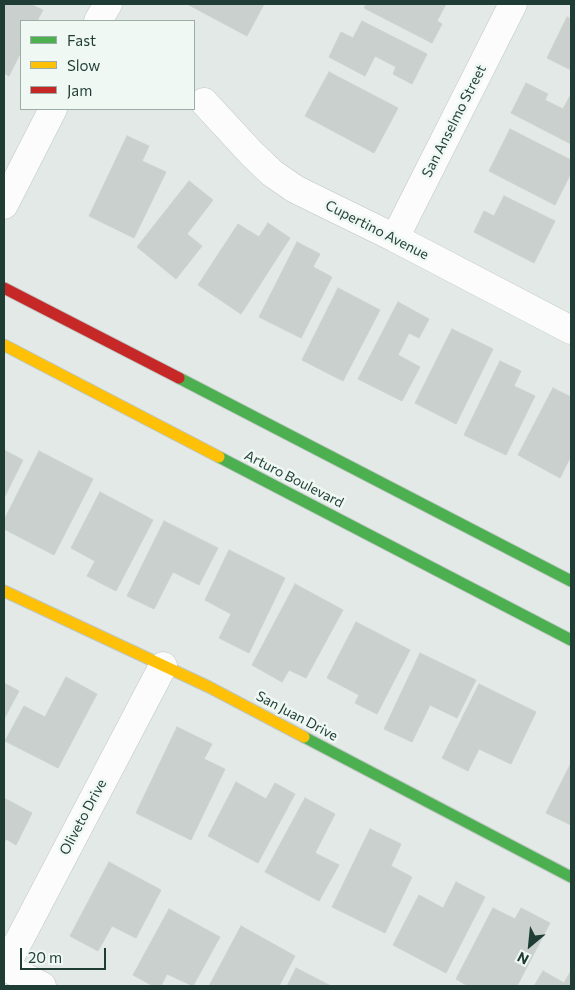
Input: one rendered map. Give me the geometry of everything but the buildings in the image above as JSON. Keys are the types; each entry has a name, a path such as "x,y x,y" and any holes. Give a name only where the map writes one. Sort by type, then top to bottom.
{"street":[{"path":"99,20 108,4"},
{"name":"San Anselmo Street","path":"395,238 513,4"},
{"name":"Cupertino Avenue","path":"204,102 272,173 296,190 395,238 571,330"},
{"path":"4,205 52,110"},
{"path":"4,288 571,581"},
{"name":"Arturo Boulevard","path":"4,345 571,640"},
{"name":"San Juan Drive","path":"4,591 209,687 571,877"},
{"name":"Oliveto Drive","path":"4,968 163,666"},
{"path":"4,968 42,986"}],"traffic: fast":[{"path":"179,378 571,581"},
{"path":"219,457 571,640"},
{"path":"304,737 571,877"}],"traffic: slow":[{"path":"4,345 219,457"},
{"path":"4,591 209,687 304,737"}],"traffic: jam":[{"path":"4,288 179,378"}]}
